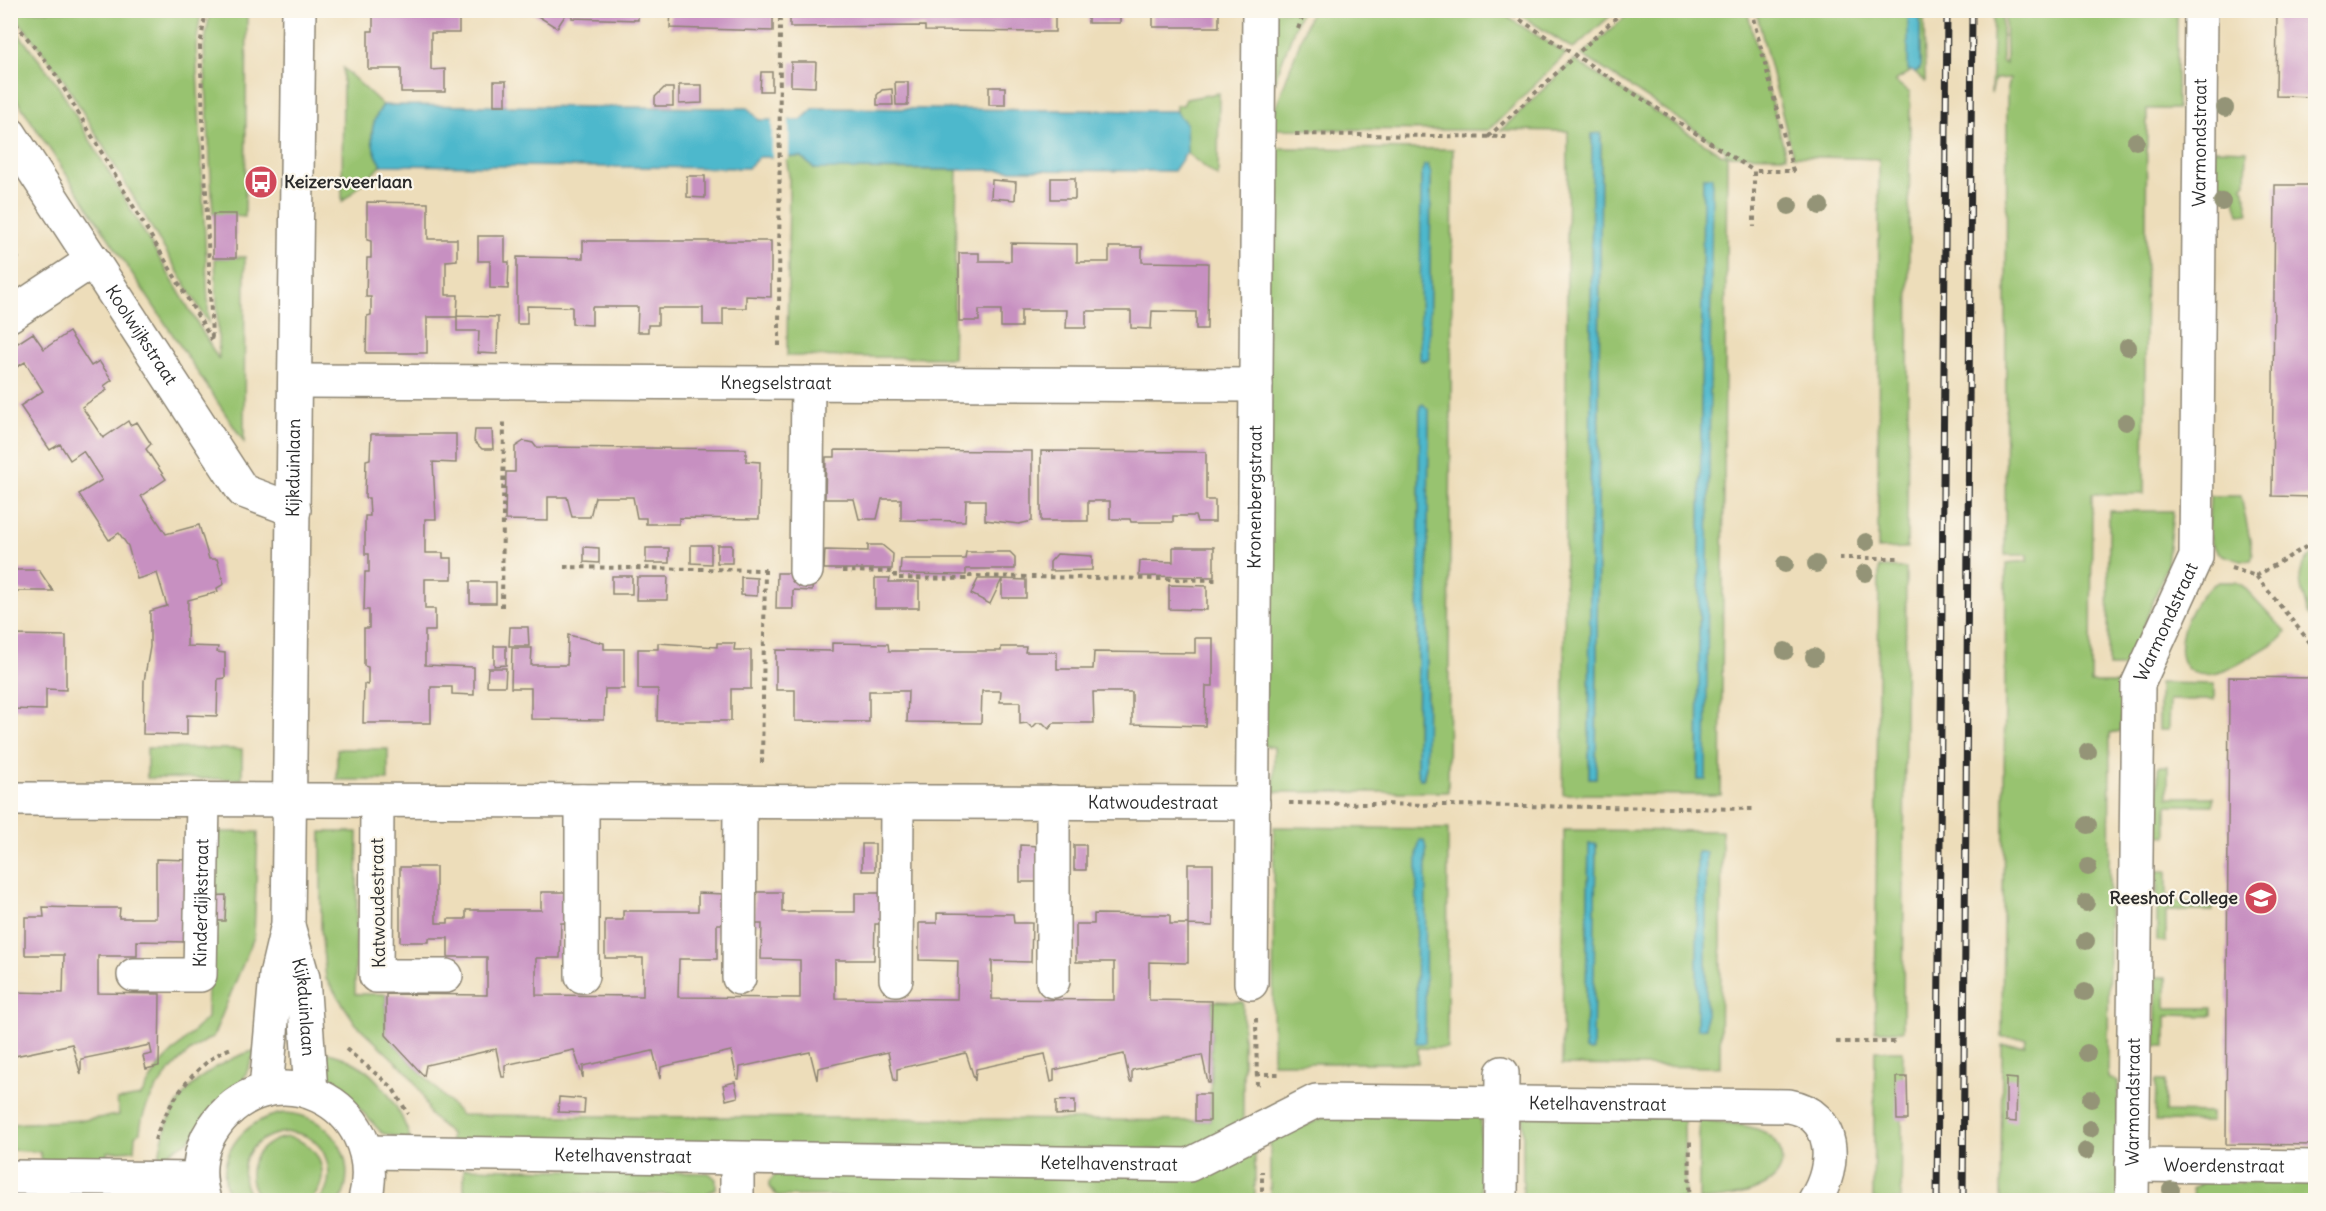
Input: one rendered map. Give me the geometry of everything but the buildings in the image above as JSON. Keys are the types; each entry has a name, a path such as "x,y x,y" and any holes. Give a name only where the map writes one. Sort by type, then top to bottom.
{"street":[{"name":"Kijkduinlaan","path":"266,1090 276,975 288,924 299,10"},
{"name":"Kronenbergstraat","path":"1251,983 1259,10"},
{"name":"Warmondstraat","path":"2132,1200 2138,684 2196,557 2201,10"},
{"name":"Koolwijkstraat","path":"10,134 243,491 294,510"},
{"path":"10,315 93,260"},
{"name":"Knegselstraat","path":"296,381 1256,385"},
{"path":"793,383 806,571"},
{"path":"10,799 290,801"},
{"name":"Kinderdijkstraat","path":"134,975 200,975 203,800"},
{"name":"Katwoudestraat","path":"290,801 1252,803"},
{"name":"Katwoudestraat","path":"377,801 376,976 446,976"},
{"path":"582,801 582,976"},
{"path":"739,978 751,802"},
{"path":"896,979 897,802"},
{"path":"1053,802 1053,981"},
{"name":"Kijkduinlaan","path":"288,924 303,978 312,1092"},
{"path":"10,1177 202,1190 200,1162 207,1137 221,1115 242,1099 266,1090 293,1088 312,1092 340,1108 357,1128 367,1152 370,1180 365,1200"},
{"path":"1501,1200 1502,1088"},
{"name":"Ketelhavenstraat","path":"367,1152 1189,1165 1316,1101 1502,1088 1690,1105 1789,1106 1804,1109 1816,1117 1828,1138 1829,1160 1826,1184 1815,1200"},
{"path":"737,1159 737,1200"},
{"name":"Woerdenstraat","path":"2132,1165 2316,1167"}],"path":[{"path":"10,16 56,75 212,340 200,46 206,10"},
{"path":"780,10 780,184 793,383"},
{"path":"1505,10 1754,171 1793,171 1751,10"},
{"path":"1488,137 1573,55 1624,10"},
{"path":"1258,134 1510,137"},
{"path":"1754,171 1754,227"},
{"path":"502,607 503,436"},
{"path":"2256,576 2316,541"},
{"path":"2196,557 2256,576 2312,645 2316,644"},
{"path":"1839,558 1900,558"},
{"path":"564,567 895,572 895,578 970,579 970,576 1254,580"},
{"path":"751,802 765,570"},
{"path":"1252,803 1754,809"},
{"path":"1251,983 1257,990 1256,1074"},
{"path":"1836,1042 1896,1042"},
{"path":"1689,1200 1690,1105"}],"green space":[{"path":"1514,10 1616,11 1573,49"},
{"path":"2148,10 2177,12 2177,109 2147,109 2144,494 2092,494 2091,683 2123,683 2121,731 2110,733 2108,1078 2118,1081 2119,1200 2001,1200 2002,1045 2025,1045 2026,1038 2002,1037 2006,563 2028,561 2028,555 2005,555 2007,94 2010,78 1995,79 1991,94 1994,11 2002,11 2002,61 2006,64 2005,11"},
{"path":"11,11 201,11 196,46 209,324 62,77"},
{"path":"210,11 247,11 245,217 213,214 204,47"},
{"path":"1266,11 1301,11 1266,104"},
{"path":"1311,11 1498,11 1566,54 1489,130 1268,129"},
{"path":"1632,11 1747,11 1786,156 1727,155 1724,149 1582,55"},
{"path":"1756,11 1908,11 1910,72 1895,81 1910,93 1907,548 1878,549 1879,159 1793,156"},
{"path":"1920,11 1924,11 1925,82 1915,72 1920,68"},
{"path":"11,24 56,82 219,360 215,258 245,257 244,442 11,91"},
{"path":"1574,60 1721,154 1727,155 1721,795 1563,794 1568,131 1501,130","holes":["1592,134 1601,134 1596,778 1589,778","1703,177 1699,780 1698,780"]},
{"path":"343,68 383,105 375,120 372,135 374,150 382,165 342,202"},
{"path":"1219,93 1218,177 1185,152 1185,127 1176,113 1176,105 1183,105 1186,99"},
{"path":"1268,148 1453,149 1448,792 1274,792 1274,747 1264,746","holes":["1428,165 1431,174 1429,359 1422,361 1421,177","1420,406 1429,411 1426,766 1424,778 1420,779 1417,770"]},
{"path":"2214,149 2247,150 2246,183 2243,186 2249,213 2239,214 2231,185 2214,184"},
{"path":"786,157 801,157 815,169 957,170 953,358 787,356 789,176"},
{"path":"2210,496 2241,496 2253,555 2251,560 2235,559 2216,550 2212,543 2209,525"},
{"path":"2109,511 2173,511 2167,565 2128,667 2108,667"},
{"path":"2315,553 2316,620 2313,620 2307,610 2300,576 2304,564"},
{"path":"1879,567 1906,568 1903,1031 1875,1031"},
{"path":"2219,582 2236,582 2243,586 2286,632 2282,638 2229,669 2213,674 2195,673 2185,665 2181,652 2182,636 2187,619 2196,603 2207,590"},
{"path":"2159,683 2214,684 2214,700 2169,700 2168,730 2159,730"},
{"path":"147,748 242,749 242,779 147,778"},
{"path":"337,749 388,749 388,780 337,780"},
{"path":"2158,766 2168,766 2168,797 2213,797 2213,805 2167,805 2167,836 2158,835"},
{"path":"1274,827 1448,829 1447,1048 1418,1048 1418,1063 1273,1063"},
{"path":"1564,830 1722,831 1720,1067 1562,1065","holes":["1589,844 1596,845 1592,1051 1585,1050"]},
{"path":"210,832 258,832 254,937 213,1037 188,1053 165,1077 148,1104 140,1132 135,1136 134,1150 107,1152 107,1164 41,1163 40,1152 11,1150 10,1124 84,1120 119,1115 117,1100 141,1096 159,1066 207,1018 209,921 225,921 225,896 210,896"},
{"path":"321,832 358,832 355,994 386,994 386,1035 461,1115 1210,1121 1212,1001 1243,1002 1243,1122 1188,1150 451,1144 451,1134 430,1115 422,1094 410,1075 356,1024 326,979 321,930"},
{"path":"2157,871 2167,871 2167,902 2212,903 2212,911 2166,911 2166,942 2157,941"},
{"path":"2156,977 2166,977 2166,1008 2212,1008 2212,1016 2166,1015 2166,1046 2156,1046"},
{"path":"256,1050 242,1083 187,1142 159,1158 163,1137 170,1119 190,1088 219,1065"},
{"path":"320,1050 348,1059 371,1075 396,1106 411,1141 382,1133 327,1073"},
{"path":"1875,1051 1903,1051 1901,1200 1873,1200"},
{"path":"2156,1081 2165,1081 2165,1112 2211,1113 2211,1122 2155,1121"},
{"path":"285,1113 315,1121 328,1130 337,1141 347,1169 346,1184 341,1200 319,1200 328,1184 329,1175 328,1166 320,1147 305,1136 288,1132 271,1136 256,1145 246,1159 244,1178 253,1200 231,1200 226,1185 225,1170 234,1143 256,1123 270,1116"},
{"path":"1328,1116 1481,1116 1481,1200 1270,1200 1270,1140"},
{"path":"1523,1116 1684,1118 1685,1200 1523,1200"},
{"path":"1699,1119 1751,1127 1769,1135 1778,1145 1781,1155 1781,1167 1775,1177 1752,1191 1723,1198 1699,1200"},
{"path":"288,1137 308,1146 320,1162 322,1171 318,1191 311,1200 262,1200 251,1180 254,1161 267,1145"},
{"path":"1255,1150 1255,1199 781,1196 776,1195 769,1187 769,1182 776,1174 1212,1172"},
{"path":"464,1168 709,1173 716,1179 716,1188 705,1195 464,1193"},
{"path":"2203,1182 2315,1183 2315,1200 2194,1200 2192,1189"}],"water":[{"path":"1908,11 1920,11 1920,69 1915,72 1908,70"},
{"path":"383,105 748,108 759,120 801,120 814,108 1175,111 1186,123 1187,152 1174,171 815,169 801,157 759,157 748,168 382,165 374,150 372,135 375,120"},
{"path":"1601,133 1596,778 1589,778 1592,134"},
{"path":"1424,165 1428,165 1431,174 1429,359 1420,360 1421,177"},
{"path":"1703,177 1712,177 1706,780 1698,780"},
{"path":"1423,404 1429,411 1426,766 1423,779 1420,779 1417,770 1420,406"},
{"path":"1420,840 1424,840 1426,848 1425,1043 1416,1043 1417,851"},
{"path":"1589,844 1596,844 1593,1051 1585,1050"},
{"path":"1697,852 1706,852 1706,1028 1697,1029"}],"pier":[{"path":"772,117 789,117 789,160 772,159"}],"railway":[{"path":"1937,1200 1947,10"},
{"path":"1963,1200 1972,10"}],"place":[{"name":"Keizersveerlaan","path":"261,182"},
{"name":"Reeshof College","path":"2261,898"}]}
